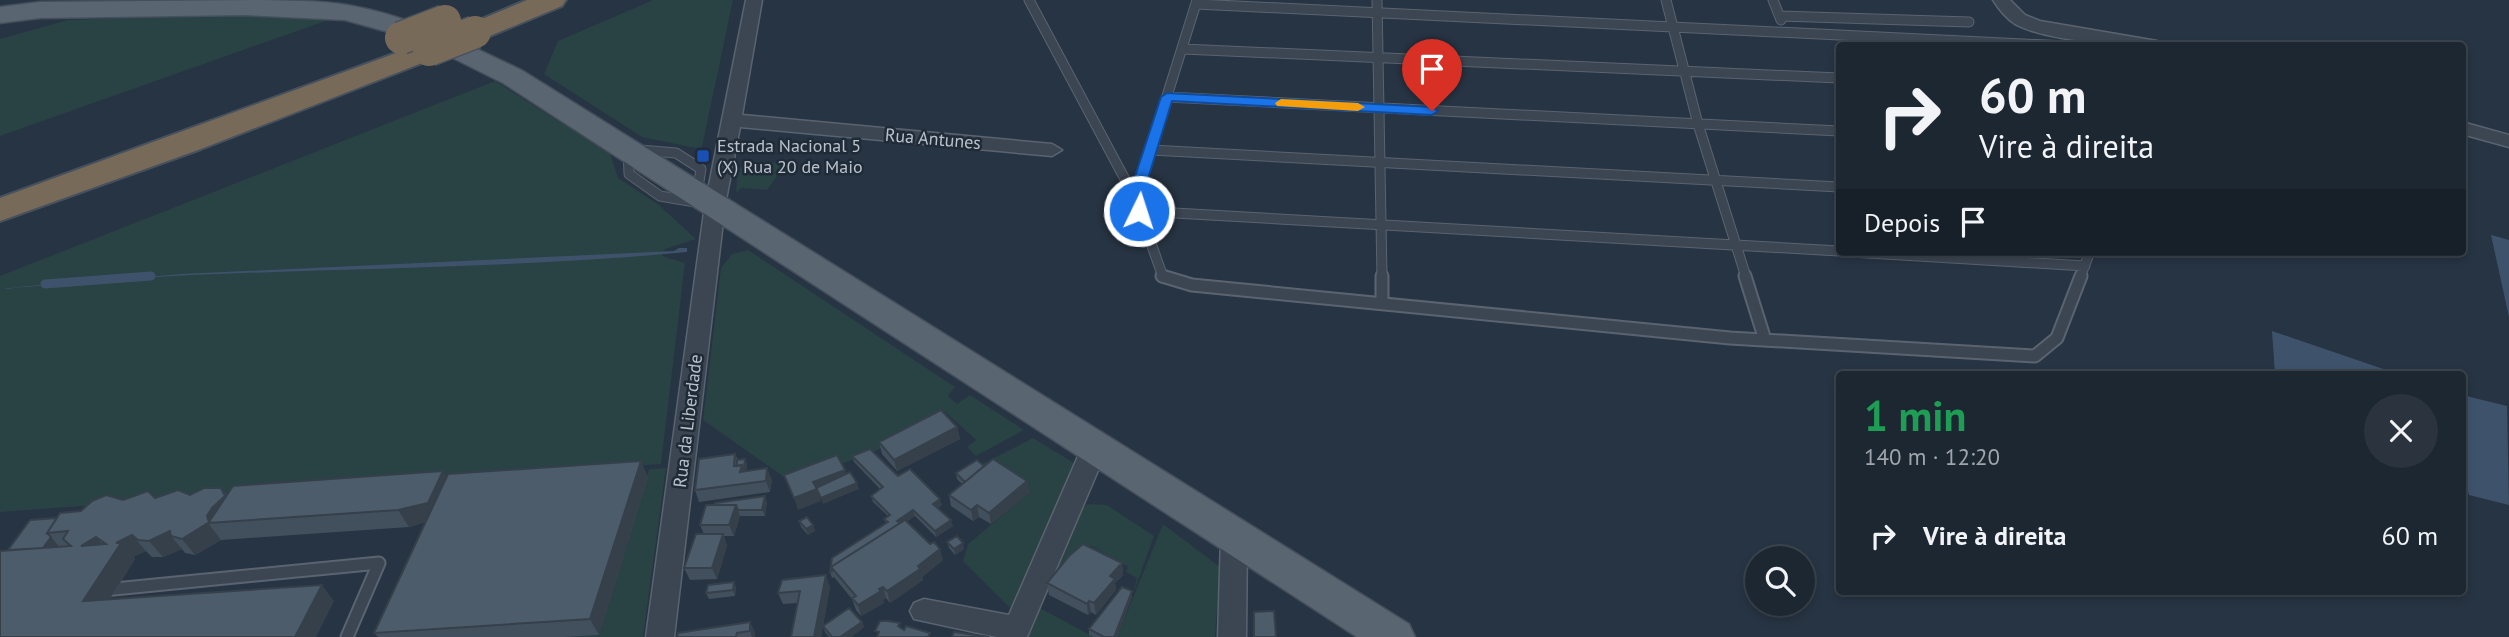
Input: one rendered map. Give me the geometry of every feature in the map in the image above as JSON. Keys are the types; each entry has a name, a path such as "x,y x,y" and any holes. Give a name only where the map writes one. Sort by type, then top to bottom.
{"highway":[{"path":"0,209 223,129 415,44 445,21 499,0"},
{"path":"0,184 415,44 475,32 552,0"}],"main road":[{"path":"23,0 44,6 118,10"},
{"path":"0,15 40,10 308,9 345,12 400,24 496,67 1394,637"},
{"path":"0,23 118,10"},
{"path":"0,35 65,17"}],"street":[{"name":"Rua da Liberdade","path":"660,637 706,199 731,120 754,0"},
{"path":"2001,0 2019,19 2036,26 2133,42"},
{"name":"Rua Antunes","path":"731,120 1052,150"},
{"path":"2466,129 2509,141"},
{"path":"924,611 1017,629 1096,447"},
{"path":"1233,637 1234,536"}],"lane":[{"path":"1030,0 1135,198 1163,278 1192,285 1766,340 2035,356 2057,338 2088,256"},
{"path":"1377,0 1382,303"},
{"path":"1666,0 1714,180 1766,340"},
{"path":"1773,0 1785,33"},
{"path":"1135,198 1197,2 1980,42"},
{"path":"1780,16 1969,22"},
{"path":"1183,49 1836,78"},
{"path":"1167,97 1836,131"},
{"path":"1151,150 1836,187"},
{"path":"1139,211 1836,251"},
{"path":"1923,256 2085,265"},
{"path":"95,591 379,564 346,637"}],"green space":[{"path":"653,0 733,0 702,147 695,148 642,137 544,74 558,41"},
{"path":"219,14 334,18 0,136 0,39 68,20"},
{"path":"495,81 610,153 618,178 659,205 696,239 665,249 662,256 685,263 661,464 0,512 0,276"},
{"path":"749,160 786,164 767,190 741,188 736,193 738,167 744,168"},
{"path":"748,250 955,387 948,396 957,404 970,395 1024,430 976,456 967,447 976,440 944,411 872,453 791,482 703,420 721,268 732,254"},
{"path":"1033,438 1079,466 1018,606 1009,607 963,561 968,544 1029,493 978,466"},
{"path":"666,468 643,637 566,637 599,635 649,469"},
{"path":"1088,504 1107,505 1154,536 1132,597 1137,578 1126,572 1128,567 1092,546 1082,549 1062,574 1055,570 1081,509"},
{"path":"1163,524 1220,567 1215,637 1117,637"},
{"path":"1038,607 1094,637 1027,637"}],"water":[{"path":"2491,235 2509,240 2509,317"},
{"path":"687,248 687,252 515,264 110,280 182,274 674,251"},
{"path":"110,280 0,289 86,281"},
{"path":"2272,331 2389,371 2275,371"},
{"path":"2466,396 2507,406 2509,505 2469,495 2466,485"}],"building":[{"path":"941,410 957,427 894,460 879,442"},
{"path":"870,449 898,476 910,469 940,499 933,504 951,520 935,531 913,510 897,521 900,523 831,567 830,572 832,558 888,522 884,519 890,515 871,496 883,487 852,456"},
{"path":"735,454 734,466 742,465 740,472 767,468 766,481 695,490 699,459"},
{"path":"837,455 845,470 813,482 817,489 794,498 784,475"},
{"path":"745,459 744,471 742,465 737,466 737,460"},
{"path":"993,459 1027,481 989,513 977,505 971,510 949,495"},
{"path":"977,460 984,466 965,482 956,473"},
{"path":"641,461 590,619 374,633 448,474"},
{"path":"443,471 428,503 398,510 208,523 182,539 171,536 170,531 149,541 138,540 132,535 116,543 121,543 83,601 322,585 295,637 0,637 0,551 71,546 63,539 68,531 47,533 60,513 81,511 92,501 106,495 123,500 148,491 155,498 178,490 190,495 204,488 221,488 225,496 207,516 209,522 233,486","holes":["96,537 106,544 81,546"]},
{"path":"850,472 857,483 821,498 816,488"},
{"path":"765,496 762,510 738,510 736,505 715,505 715,503"},
{"path":"706,505 736,505 729,525 700,525"},
{"path":"807,517 813,525 806,529 799,521"},
{"path":"57,518 47,533 51,537 43,548 8,550 30,520"},
{"path":"905,520 930,544 934,542 940,549 918,566 920,569 887,591 883,587 879,589 881,591 858,605 852,598 856,596 831,567"},
{"path":"696,534 723,534 712,568 684,568"},
{"path":"957,536 963,543 954,549 947,542"},
{"path":"1083,544 1122,563 1110,576 1115,579 1094,603 1089,601 1087,604 1047,583 1069,556"},
{"path":"826,575 814,637 791,637 800,591 778,593 782,580"},
{"path":"734,582 733,590 706,593 708,585"},
{"path":"1122,587 1132,591 1114,637 1104,637 1089,629"},
{"path":"849,608 862,622 840,637 832,637 823,626"},
{"path":"1274,611 1276,637 1254,637 1254,612"},
{"path":"880,621 900,623 898,626 904,630 906,626 930,633 928,637 877,637 879,632 875,631"},
{"path":"750,622 750,631 737,633 736,637 677,637 678,633"},
{"path":"954,632 989,637 952,637"}],"waterway":[{"path":"45,284 151,276 132,277"}],"slow traffic":[{"path":"1281,103 1358,107"}],"place":[{"name":"Estrada Nacional 5 (X) Rua 20 de Maio","path":"703,156"}],"route":[{"path":"1139,211 1135,198 1167,97 1432,111"}]}
